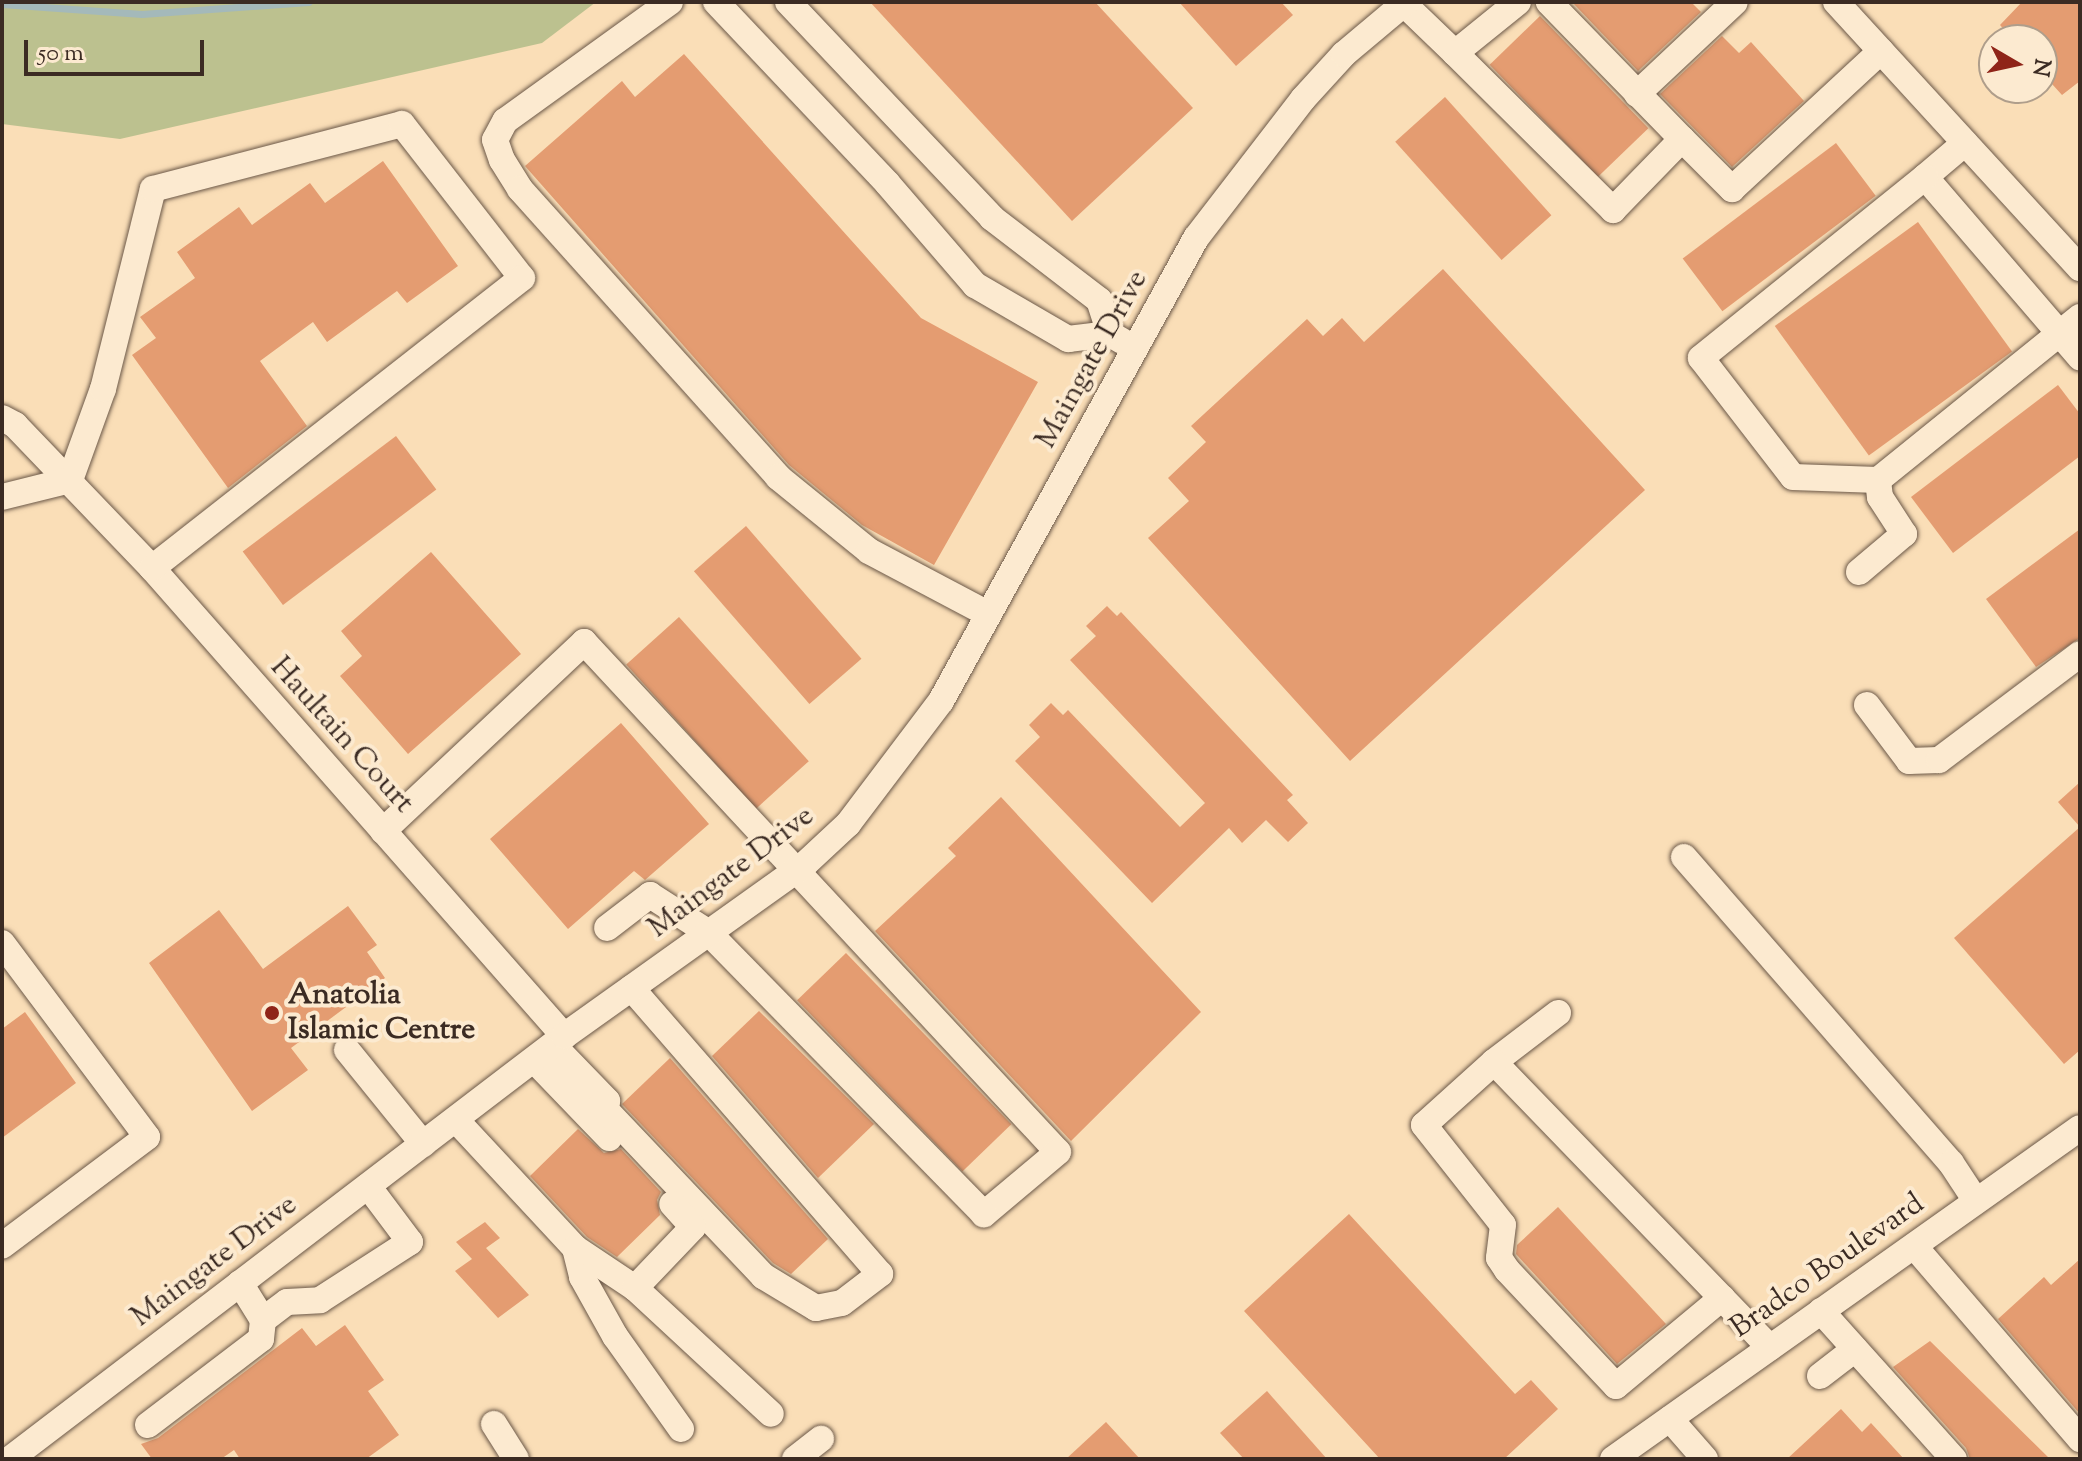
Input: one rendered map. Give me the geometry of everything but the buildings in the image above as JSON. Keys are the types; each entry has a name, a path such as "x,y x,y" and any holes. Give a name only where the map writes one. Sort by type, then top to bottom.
{"street":[{"path":"670,2 505,121 495,140 502,160 520,189 778,477 869,551 988,614"},
{"path":"716,2 887,183 975,285 1068,339 1110,334 1135,350"},
{"path":"788,2 992,218 1099,300 1110,334"},
{"path":"1455,53 1518,2"},
{"path":"1549,2 1732,189 1881,51"},
{"path":"1637,94 1735,2"},
{"path":"1836,2 2080,268"},
{"path":"1405,3 1613,210 1682,139"},
{"name":"Maingate Drive","path":"14,1458 551,1047 793,871 848,824 941,701 1196,238 1263,145 1344,54 1405,3"},
{"path":"2,497 70,480 103,389 153,189 402,124 522,278 152,568"},
{"path":"1965,143 1701,358 1793,477 1878,480 2070,325"},
{"path":"1925,177 2070,325 2080,357"},
{"name":"Haultain Court","path":"2,418 70,480 152,568 383,831 551,1047 594,1110"},
{"path":"1859,572 1904,534 1880,497 1878,480"},
{"path":"383,831 584,642 793,871 1058,1152 984,1214 709,933 650,895 607,928"},
{"path":"1867,705 1909,761 1939,760 2080,654"},
{"path":"1684,857 1951,1163 1976,1201"},
{"path":"2,943 147,1137 2,1246"},
{"path":"594,1110 763,1276 816,1308 842,1303 880,1274 631,988"},
{"path":"1558,1013 1494,1062 1424,1125 1503,1225 1499,1258 1616,1386 1722,1298"},
{"path":"347,1050 423,1144"},
{"path":"1494,1062 1770,1348"},
{"path":"594,1110 693,1227 635,1288"},
{"path":"456,1120 575,1248 635,1288 771,1414"},
{"name":"Bradco Boulevard","path":"1613,1459 2080,1128"},
{"path":"263,1320 287,1302 320,1300 410,1242 368,1186"},
{"path":"1914,1246 2080,1439"},
{"path":"575,1248 582,1277 615,1336 681,1429"},
{"path":"148,1425 261,1339 263,1320 240,1283"},
{"path":"1821,1311 1954,1459"},
{"path":"1820,1376 1855,1349"},
{"path":"1670,1419 1705,1459"},
{"path":"494,1424 516,1459"},
{"path":"795,1459 821,1439"}],"green space":[{"path":"2,2 596,2 542,43 120,139 2,124"}],"waterway":[{"path":"2,4 142,14 309,2"}],"place":[{"name":"Anatolia Islamic Centre","path":"272,1013"}]}
